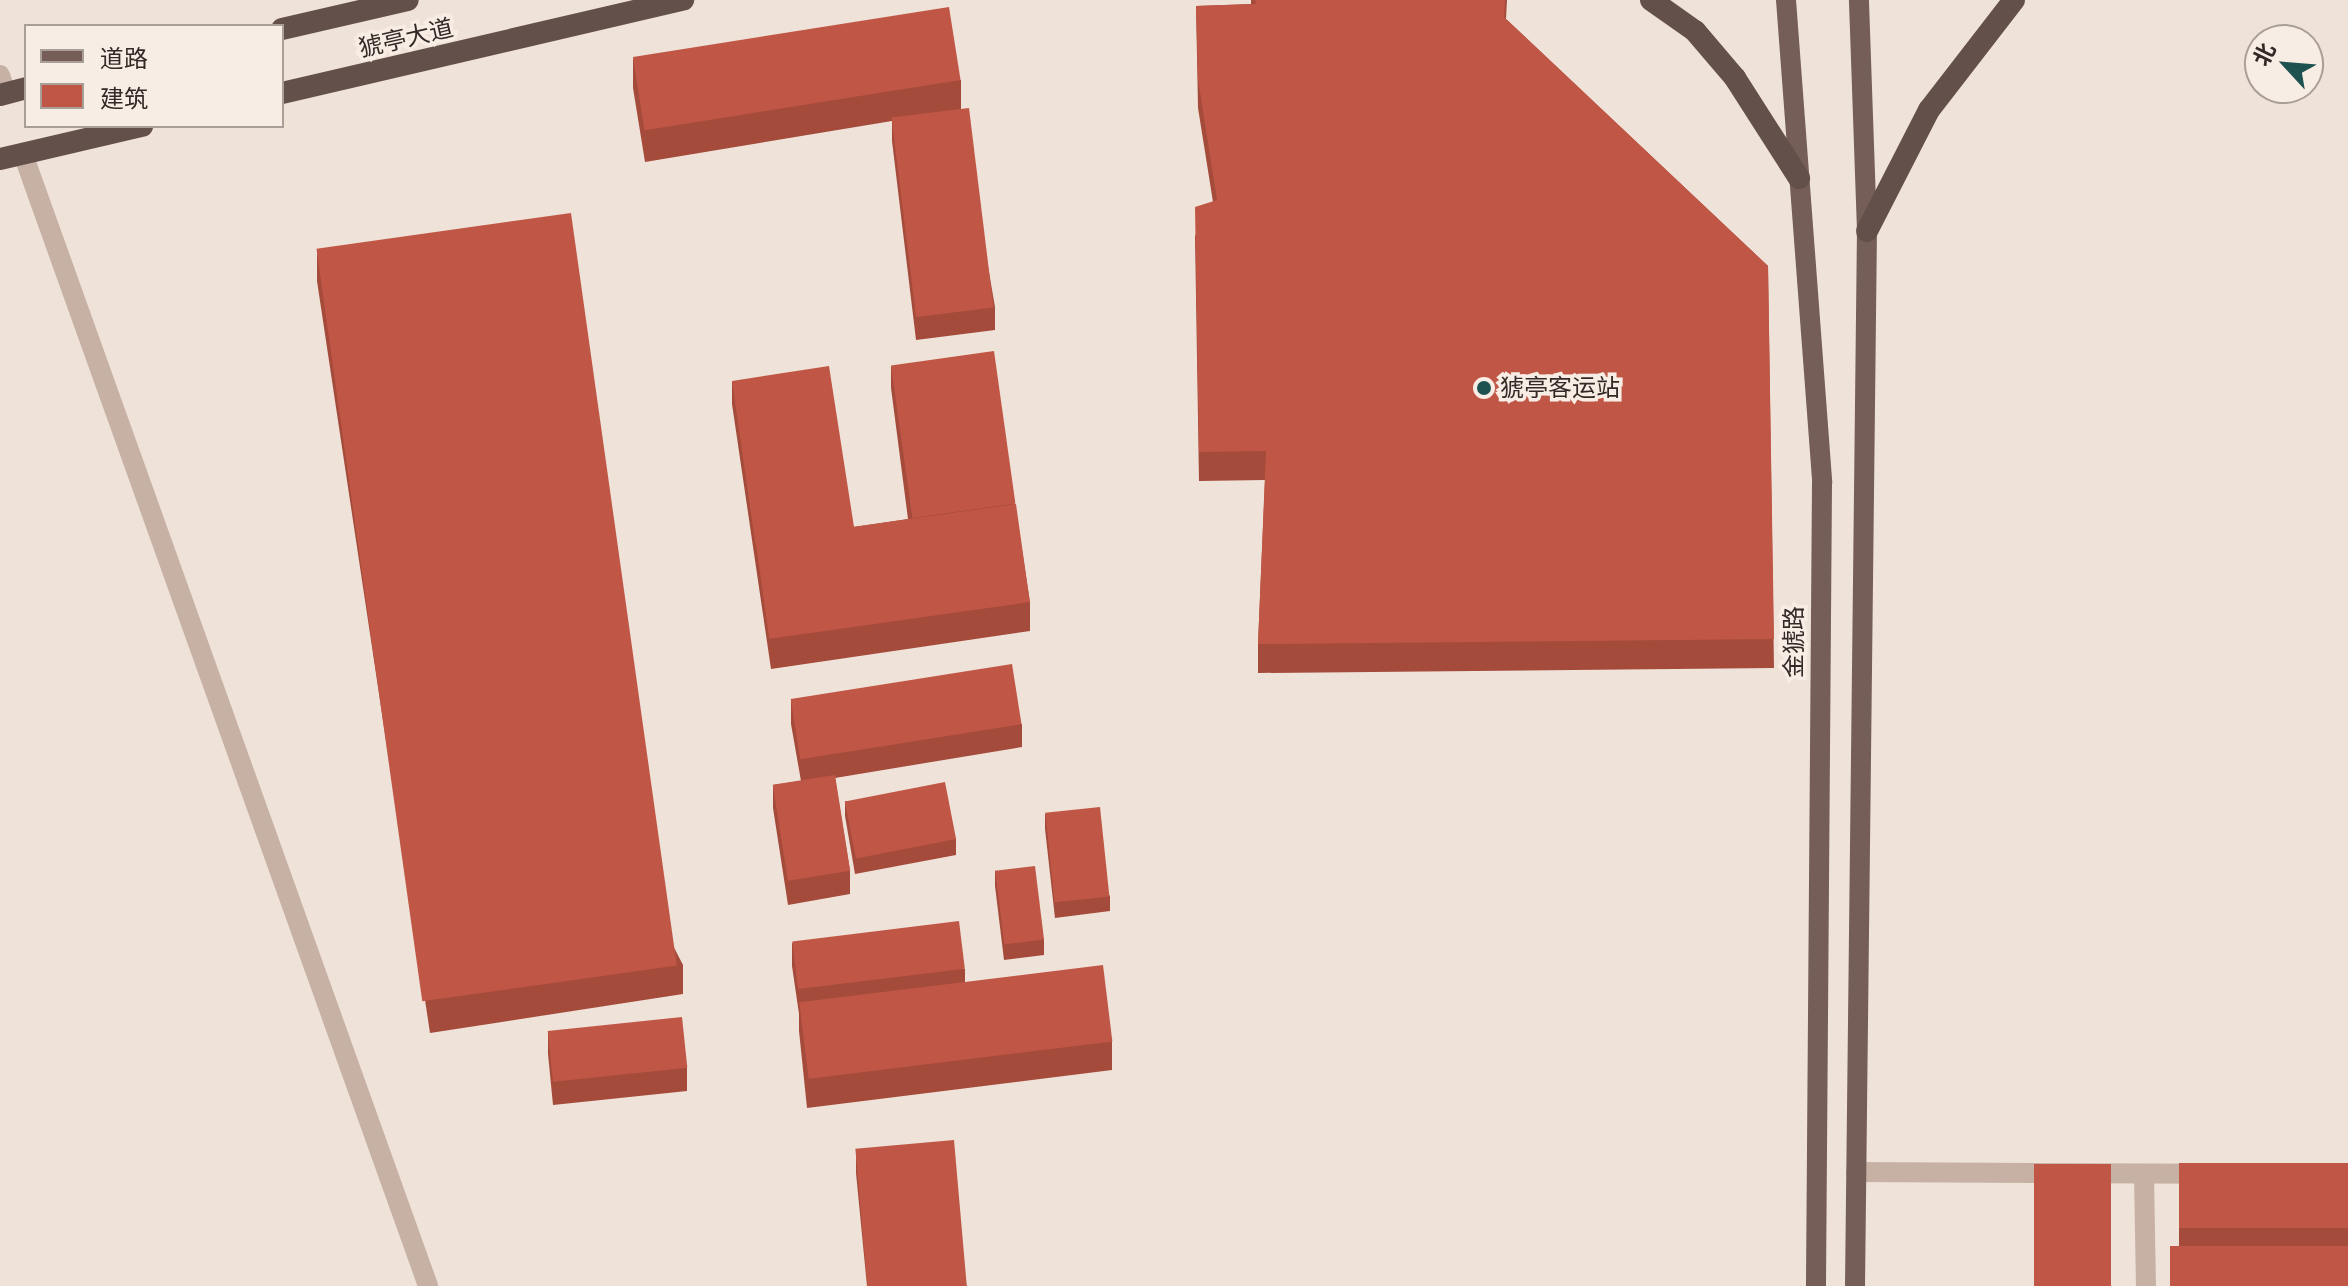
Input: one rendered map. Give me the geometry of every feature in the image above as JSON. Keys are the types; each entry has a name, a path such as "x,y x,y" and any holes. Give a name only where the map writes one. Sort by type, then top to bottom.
{"highway":[{"name":"猇亭大道","path":"284,29 408,0"},
{"name":"猇亭大道","path":"284,93 683,0"},
{"path":"1651,0 1695,31 1735,78 1799,178"},
{"path":"1867,231 1929,110 2014,0"},
{"path":"0,159 134,128"}],"main road":[{"name":"金猇路","path":"1786,0 1822,483 1816,1286"},
{"path":"1855,1286 1867,231 1859,0"}],"street":[{"path":"23,154 428,1286"},
{"path":"1856,1172 2223,1174"},
{"path":"2144,1174 2146,1286"}],"building":[{"name":"猇亭客运站","path":"1255,0 1505,0 1504,17 1768,266 1774,639 1258,644 1266,451 1199,452 1195,207 1217,200 1198,79 1196,6 1256,4"},
{"path":"949,7 961,80 645,130 633,57"},
{"path":"969,108 993,308 916,317 892,118"},
{"path":"571,213 677,966 422,1001 317,249"},
{"path":"994,351 1015,504 912,518 891,365"},
{"path":"829,366 854,527 756,542 756,548 732,381"},
{"path":"1016,504 1030,602 769,639 756,541"},
{"path":"1012,664 1022,724 800,759 791,699"},
{"path":"835,775 850,871 788,881 773,785"},
{"path":"945,782 956,839 856,858 845,801"},
{"path":"1100,807 1109,897 1055,902 1045,813"},
{"path":"1035,866 1044,939 1004,944 995,871"},
{"path":"959,921 965,969 798,989 792,941"},
{"path":"1103,965 1112,1041 809,1079 799,1002"},
{"path":"682,1017 687,1068 553,1082 548,1031"},
{"path":"954,1140 967,1286 867,1286 855,1149"},
{"path":"2179,1163 2348,1163 2348,1228 2179,1228"},
{"path":"2034,1164 2111,1164 2111,1286 2034,1286"},
{"path":"2170,1246 2348,1246 2348,1286 2170,1286"}],"place":[{"name":"猇亭客运站","path":"1484,388"}]}
